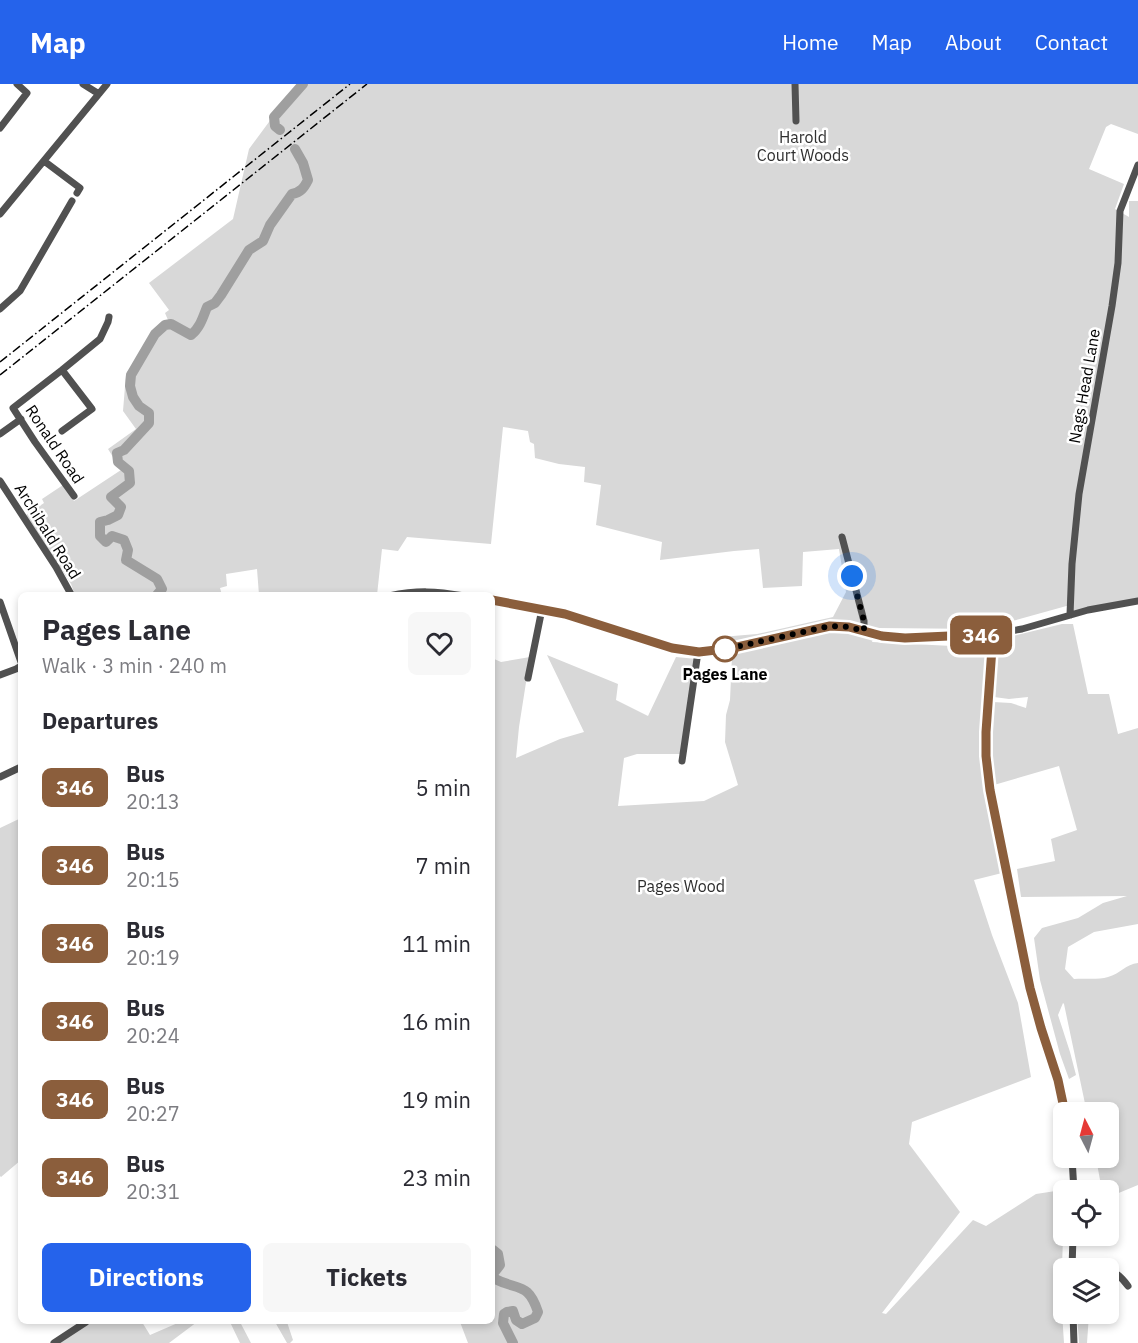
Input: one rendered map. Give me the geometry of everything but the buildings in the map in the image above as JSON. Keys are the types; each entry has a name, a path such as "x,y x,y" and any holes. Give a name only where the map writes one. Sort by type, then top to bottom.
{"street":[{"path":"0,128 27,93 16,84"},
{"path":"83,84 99,94"},
{"path":"1,210 107,84"},
{"path":"795,84 796,121"},
{"path":"44,161 80,188 77,193"},
{"name":"Nags Head Lane","path":"1070,615 1079,494 1112,306 1118,263 1120,211 1138,165"},
{"path":"0,309 20,291 72,201"},
{"path":"62,431 92,409 62,370 99,339 109,316"},
{"name":"Ronald Road","path":"62,370 14,408 74,496"},
{"path":"0,434 21,419"},
{"name":"Archibald Road","path":"0,481 70,592"},
{"path":"842,537 864,621 864,631"},
{"path":"411,592 436,592"},
{"path":"495,601 590,621 672,648 699,652 733,648 830,626 849,627 882,636 905,638 993,634 1022,629 1107,606 1138,601"},
{"path":"0,602 18,655"},
{"path":"528,678 542,609"},
{"path":"993,634 986,732 990,790 1030,988 1063,1102"},
{"path":"682,761 699,652"},
{"path":"0,675 18,667"},
{"path":"0,777 18,768"},
{"path":"1119,1275 1128,1286"},
{"path":"54,1343 83,1324"},
{"path":"1073,1324 1074,1343"}],"green space":[{"path":"297,84 1138,84 1138,134 1111,124 1106,127 1089,169 1124,184 1115,209 1129,217 1129,201 1138,201 1138,603 1070,615 1070,605 984,629 877,628 872,642 972,647 984,645 988,650 983,751 985,785 1002,873 974,880 1018,1003 1031,1077 912,1122 909,1144 960,1212 882,1313 886,1314 973,1220 986,1226 1036,1194 1053,1191 1053,1246 1063,1246 1062,1258 1053,1258 1053,1324 1063,1324 1064,1343 468,1343 461,1324 495,1324 495,659 501,662 530,657 516,758 560,739 584,732 547,655 618,684 616,700 648,716 676,657 697,659 683,754 637,754 624,758 618,806 704,801 738,785 725,742 732,656 721,637 757,634 833,617 846,592 839,549 803,552 802,586 763,588 759,549 660,560 662,542 596,525 601,485 584,482 585,467 535,458 534,444 530,442 528,431 503,427 491,544 407,537 398,551 382,549 377,592 259,592 257,569 226,574 227,586 220,588 221,592 74,592 26,515 44,503 42,499 63,485 74,501 121,470 108,449 136,429 123,411 126,374 155,330 168,320 165,313 169,310 149,283 233,219 249,149"},
{"path":"1062,624 1073,624 1088,694 1109,694 1118,734 1138,728 1138,924 1094,932 1068,947 1065,969 1074,979 1100,978 1112,976 1138,963 1138,1185 1119,1193 1119,1180 1100,1180 1098,1168 1119,1168 1119,1102 1085,1102 1063,1003 1058,1015 1076,1075 1069,1079 1040,980 1034,938 1042,928 1078,918 1103,903 1127,896 1021,897 1017,869 1055,861 1051,839 1077,830 1059,766 994,785 991,733 993,702 1011,703 1026,708 1028,697 1009,699 994,697 1000,639"},
{"path":"18,819 18,1163 1,1177 0,1176 0,828"},
{"path":"83,1324 143,1324 150,1335 175,1324 194,1324 169,1343 55,1343"},
{"path":"231,1324 241,1324 251,1343 240,1343"},
{"path":"276,1324 288,1324 293,1340 287,1343"},
{"path":"1078,1324 1088,1324 1087,1343 1079,1343"}],"waterway":[{"path":"280,130 275,126 274,117 303,84"},
{"path":"159,592 162,589 157,579 126,560 128,550 124,540 112,536 106,542 100,536 100,522 118,515 121,507 111,497 130,483 129,471 118,462 117,453 124,450 149,423 149,413 139,406 133,397 130,386 131,375 155,334 165,325 171,324 191,335 194,332 207,307 215,303 221,295 249,250 263,241 270,225 292,194 304,187 308,180 303,163 295,149"},
{"path":"495,1252 498,1254 500,1265 495,1271"},
{"path":"495,1279 526,1292 538,1312 535,1318 522,1324 516,1320 513,1311 504,1314 503,1323 513,1343"}],"railway":[{"path":"0,362 350,84"},
{"path":"0,375 367,84"}],"bus line":[{"name":"346","path":"495,601 565,614 684,651 710,652 830,626 849,627 882,636 905,638 993,634 986,732 990,790 1030,988 1063,1102"}],"place":[{"name":"Pages Lane","path":"725,649"}],"route":[{"path":"725,649 722,650 830,626 864,631 864,621 852,576"}],"park label":[{"name":"Harold Court Woods","path":"803,146"},
{"name":"Pages Wood","path":"681,886"}]}
